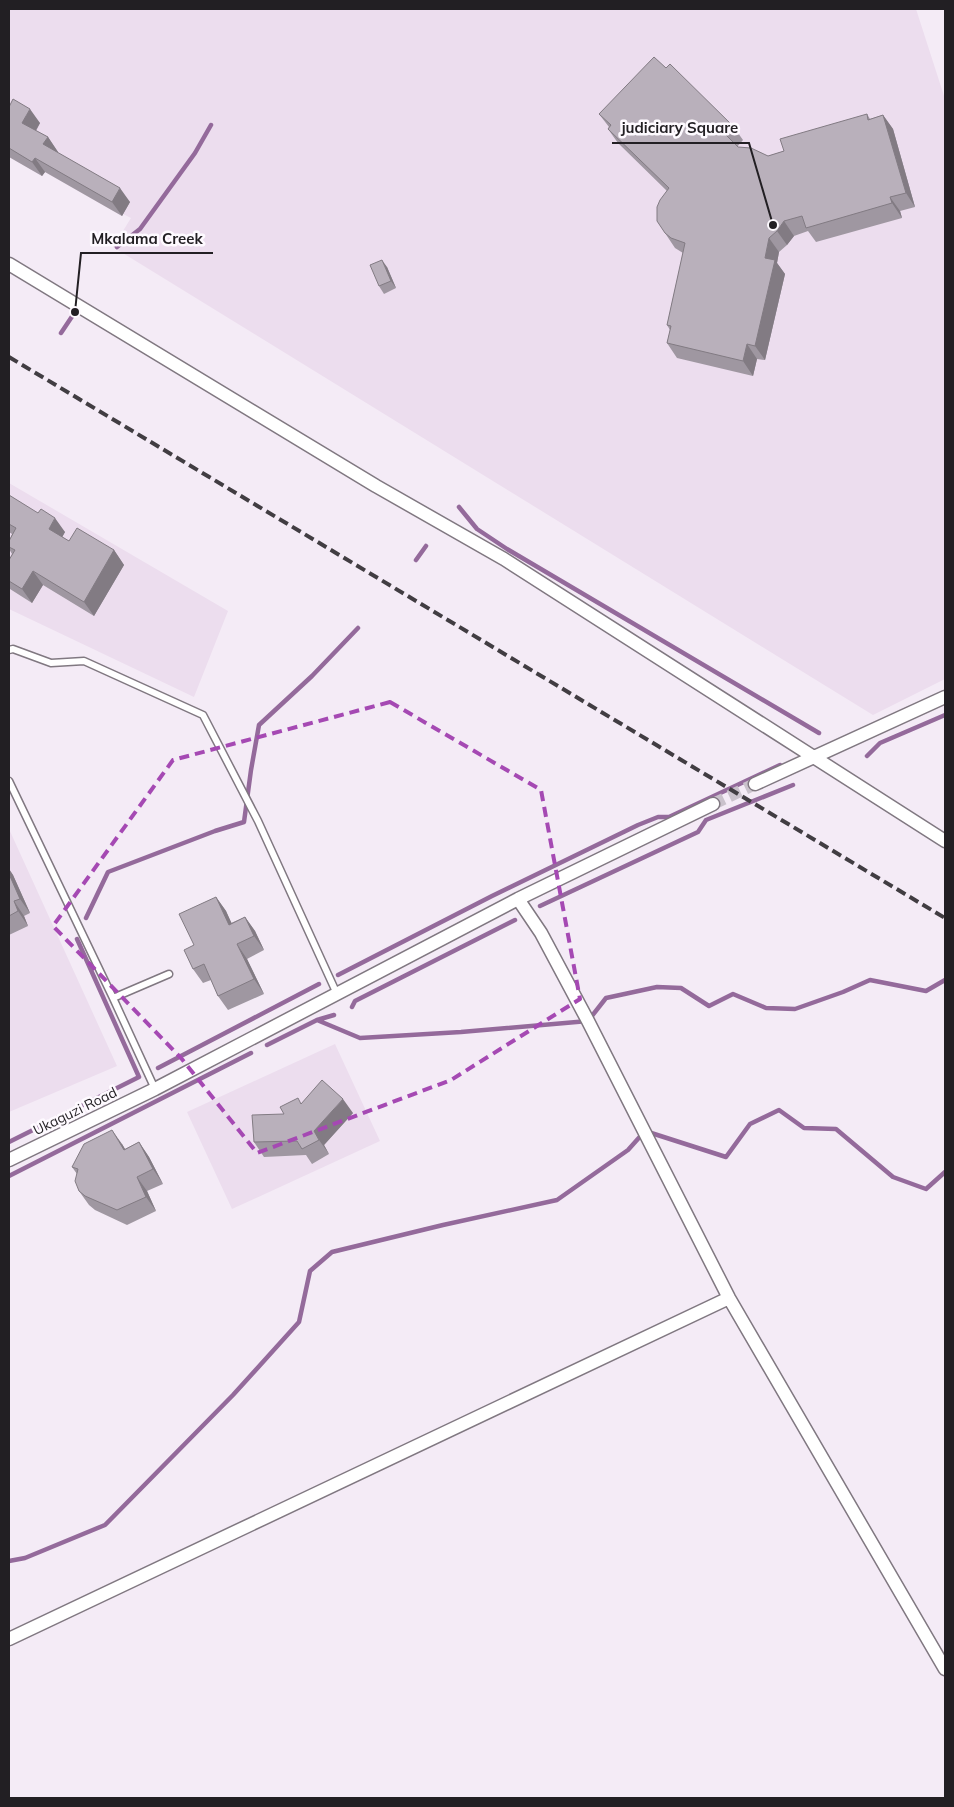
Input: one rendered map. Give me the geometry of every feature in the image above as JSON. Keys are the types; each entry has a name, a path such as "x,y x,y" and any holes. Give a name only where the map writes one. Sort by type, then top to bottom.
{"street":[{"path":"9,264 376,486 504,559 945,841"},
{"path":"755,784 945,697"},
{"name":"Ukaguzi Road","path":"9,1160 155,1089 518,899 713,804"},
{"path":"518,899 541,933 583,1012 729,1298 945,1669"},
{"path":"9,1639 729,1298"}],"lane":[{"path":"9,650 51,663 84,661 203,715 258,821 338,994"},
{"path":"9,781 155,1089"},
{"path":"113,998 169,974"}],"highlighted area":[{"path":"390,702 541,790 580,999 451,1080 257,1153 181,1058 53,926 173,760"}],"shaded area":[{"path":"9,9 916,9 945,99 945,679 873,715 113,247 131,218 123,214 122,216 45,172 42,176 9,157 23,113 9,103"},
{"path":"9,483 228,611 194,697 9,609"},
{"path":"9,829 117,1066 9,1112"},
{"path":"335,1044 380,1141 232,1209 187,1112"}],"building":[{"path":"654,57 666,68 670,64 733,126 725,134 738,147 751,148 768,156 784,151 780,139 867,114 868,120 883,115 906,193 890,197 892,203 806,228 802,216 784,221 769,238 765,258 775,260 755,346 747,344 743,361 667,343 671,326 667,325 685,243 671,238 657,221 657,207 669,188 608,129 611,125 599,114"},
{"path":"13,99 30,109 22,123 48,137 43,144 120,188 112,202 35,158 32,162 9,148 9,107"},
{"path":"382,260 391,281 379,286 370,265"},
{"path":"9,495 38,513 41,509 55,518 49,529 69,541 77,528 114,550 84,602 33,571 22,589 9,581 9,560 15,550 9,547 9,541 16,528 9,524"},
{"path":"9,874 20,899 14,901 18,911 9,916"},
{"path":"216,897 229,925 245,917 254,936 237,944 254,979 218,996 204,964 193,969 184,950 194,945 179,914"},
{"path":"322,1080 343,1099 314,1131 319,1140 302,1149 297,1141 254,1142 252,1115 284,1114 280,1107 298,1098 301,1104"},
{"path":"112,1130 124,1150 139,1142 153,1169 137,1177 146,1197 117,1210 85,1196 79,1191 75,1181 78,1169 72,1167 84,1144"}],"waterway":[{"path":"117,247 140,229 195,153 211,125"},
{"path":"61,333 75,312"},
{"path":"459,507 477,529 507,549 819,733"},
{"path":"416,560 426,546"},
{"path":"86,918 108,872 215,831 244,822 259,725 312,676 358,628"},
{"path":"867,756 880,743 945,715"},
{"path":"338,975 492,896 638,825 658,817 669,817 780,765"},
{"path":"540,906 698,832 706,820 793,785"},
{"path":"352,1007 355,1001 515,920"},
{"path":"9,1142 139,1077 77,939"},
{"path":"317,1020 360,1038 461,1032 588,1021 606,998 657,987 681,988 709,1006 733,994 766,1008 795,1009 870,980 926,991 945,980"},
{"path":"158,1068 319,984"},
{"path":"267,1045 317,1020 334,1015"},
{"path":"9,1176 251,1053"},
{"path":"9,1561 25,1558 105,1525 233,1395 299,1322 310,1271 332,1252 557,1200 628,1150 645,1131 726,1157 750,1124 779,1110 804,1128 836,1129 893,1177 926,1189 945,1172"}],"tunnel":[{"path":"713,804 755,784"}],"railway":[{"path":"9,357 945,918"}],"place":[{"name":"judiciary Square","path":"773,225"},
{"name":"Mkalama Creek","path":"75,312"}]}
